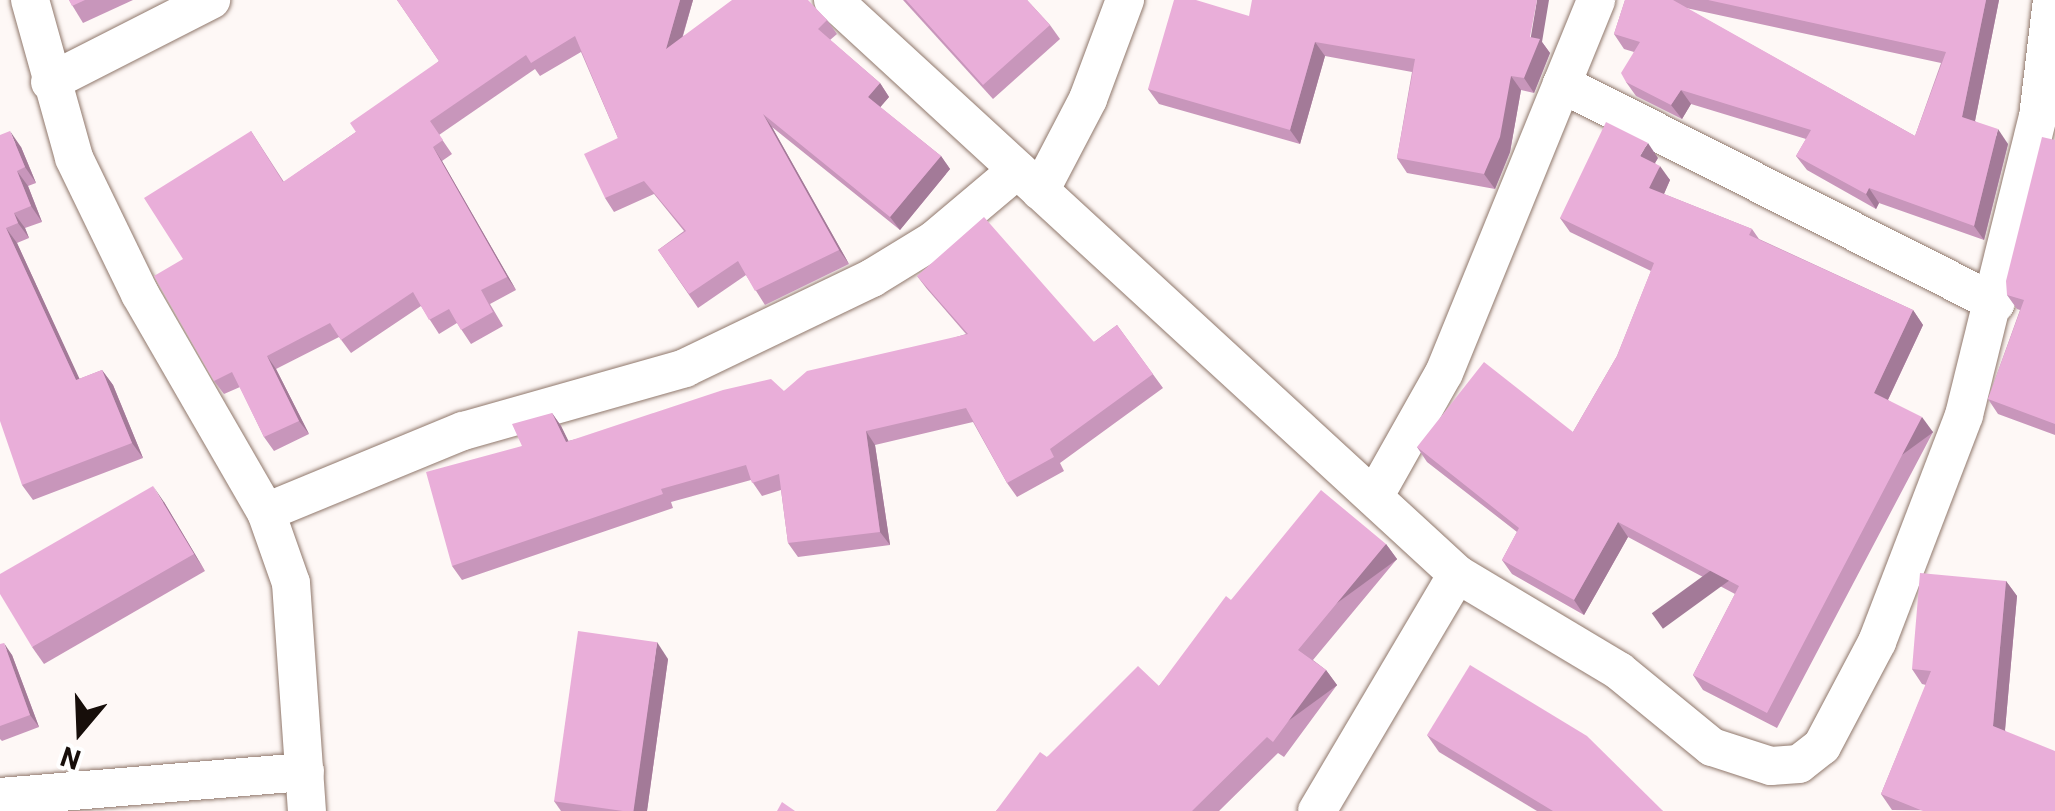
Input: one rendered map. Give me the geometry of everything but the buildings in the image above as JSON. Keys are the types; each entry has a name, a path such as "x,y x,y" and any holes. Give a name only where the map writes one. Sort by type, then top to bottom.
{"street":[{"path":"30,0 74,158 140,294 266,512 291,583 307,811"},
{"path":"50,82 211,0"},
{"path":"833,0 1457,574 1618,672 1712,747 1771,766 1799,764 1822,746 1876,642 1964,415 1996,303 2049,79 2052,0"},
{"path":"266,512 463,431 685,368 872,278 1028,181 1088,99 1125,0"},
{"path":"1374,498 1444,373 1596,0"},
{"path":"1562,84 1996,303"},
{"path":"1317,811 1457,574"},
{"path":"0,797 305,772"}]}
